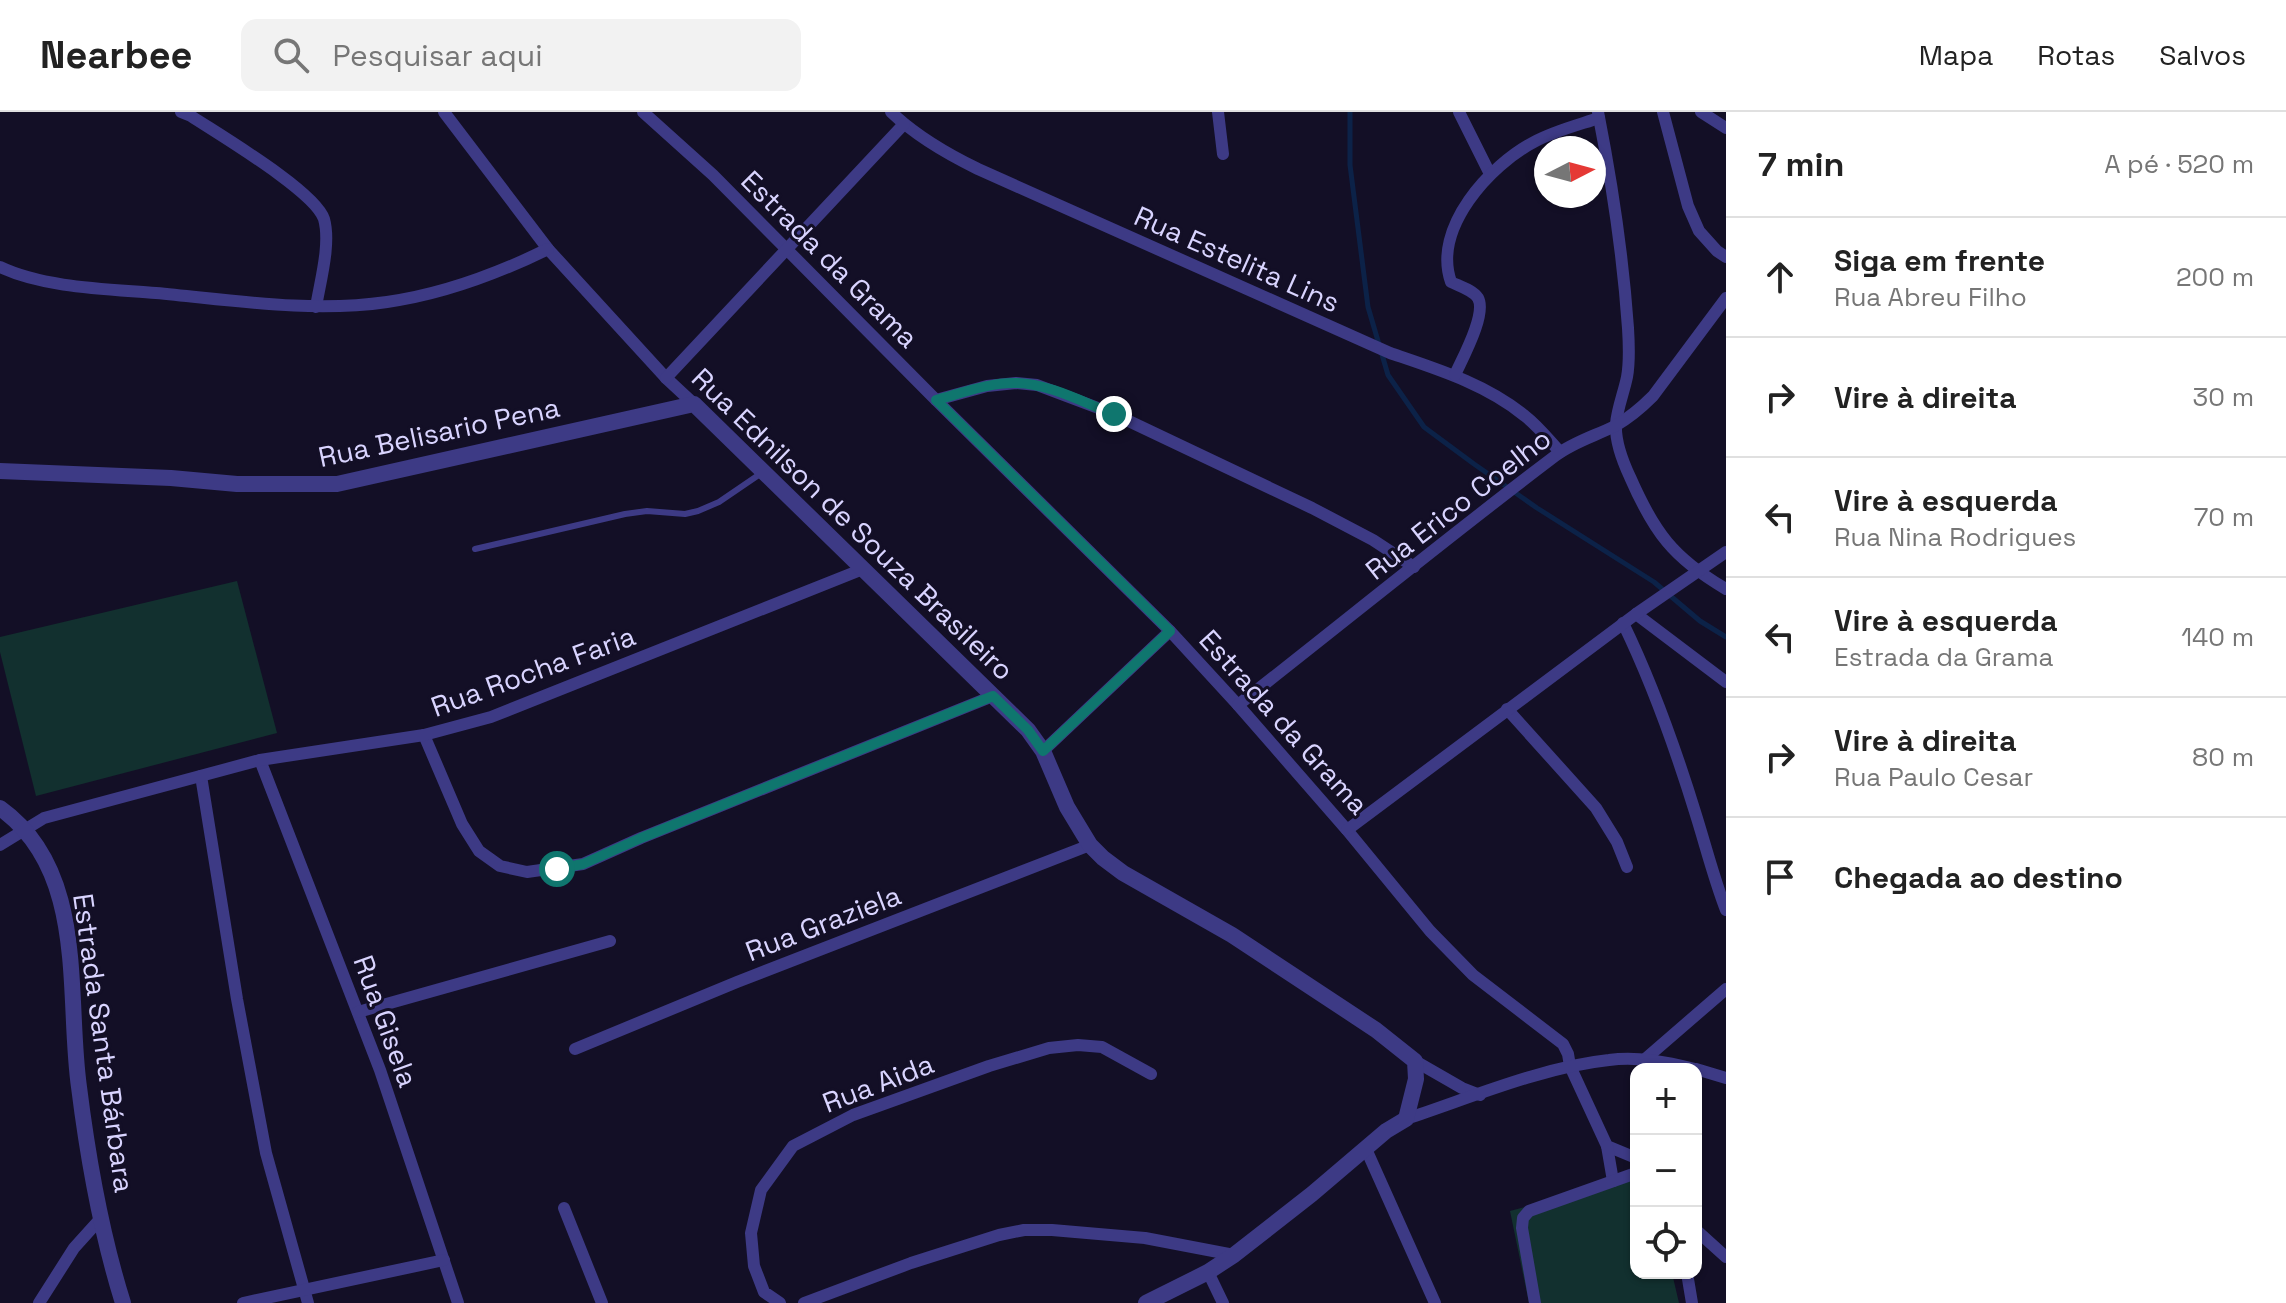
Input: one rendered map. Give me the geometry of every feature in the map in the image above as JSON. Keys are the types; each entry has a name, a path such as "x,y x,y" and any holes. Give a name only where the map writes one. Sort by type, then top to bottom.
{"street":[{"path":"181,112 286,179 323,217 325,254 316,307"},
{"name":"Rua Ednilson de Souza Brasileiro","path":"444,112 548,249 666,378 1028,730 1043,751 1067,807 1090,845 1103,858 1123,873 1232,935 1376,1030 1415,1061"},
{"name":"Estrada da Grama","path":"643,112 713,175 1170,631 1347,830 1430,931 1473,975 1563,1044 1607,1146 1613,1181"},
{"name":"Rua Estelita Lins","path":"891,112 945,153 978,169 1371,345 1455,375 1507,402 1529,418 1560,452"},
{"path":"1218,112 1223,154"},
{"path":"1459,112 1490,174"},
{"path":"1663,112 1688,206 1699,231 1726,257"},
{"path":"1701,112 1726,128"},
{"path":"1455,375 1480,309 1479,299 1451,282 1448,271 1453,229 1472,192 1490,174 1534,142 1598,115 1620,245 1628,327 1627,375 1616,426 1623,462 1646,514 1662,538 1698,573 1726,589"},
{"path":"666,378 904,124"},
{"path":"0,267 50,282 316,307 386,303 434,293 493,274 548,249"},
{"name":"Rua Erico Coelho","path":"1238,705 1560,452 1616,426 1642,407 1726,298"},
{"path":"936,400 987,386 1016,383 1037,385 1114,414 1312,508 1373,540 1414,567"},
{"name":"Rua Belisario Pena","path":"0,471 237,484 337,484 694,404"},
{"path":"1347,830 1623,623 1726,552"},
{"name":"Rua Rocha Faria","path":"0,845 44,818 260,760 424,735 491,717 863,569"},
{"path":"1636,614 1726,682"},
{"path":"1623,623 1641,660 1673,744 1726,910"},
{"path":"1043,751 1170,631"},
{"path":"424,735 462,824 479,851 500,866 527,872 583,864 993,696"},
{"path":"1507,709 1596,808 1617,842 1627,867"},
{"name":"Rua Gisela","path":"260,760 358,1012 458,1303"},
{"path":"201,776 237,999 266,1153 306,1297"},
{"name":"Estrada Santa Bárbara","path":"0,808 15,819 43,857 58,889 65,917 77,1072 87,1149 123,1303"},
{"name":"Rua Graziela","path":"575,1049 752,976 1090,845"},
{"path":"358,1012 610,941"},
{"path":"1644,1060 1726,989"},
{"name":"Rua Aida","path":"780,1303 764,1292 754,1266 751,1233 761,1190 793,1146 853,1115 1049,1048 1078,1045 1102,1047 1151,1074"},
{"path":"1146,1303 1208,1272 1234,1255 1386,1131 1406,1119 1570,1066 1611,1059 1670,1063"},
{"path":"1415,1061 1480,1095"},
{"path":"1406,1119 1416,1079 1415,1061"},
{"path":"1702,1070 1725,1076"},
{"path":"1607,1146 1630,1156"},
{"path":"1366,1149 1435,1303"},
{"path":"1535,1303 1523,1218 1529,1211 1630,1175"},
{"path":"564,1208 602,1303"},
{"path":"39,1303 74,1248 102,1217"},
{"path":"804,1303 924,1259 1024,1230 1145,1238 1234,1255"},
{"path":"1702,1235 1726,1257"},
{"path":"243,1303 306,1297 444,1260"},
{"path":"1208,1272 1223,1303"},
{"path":"1688,1279 1692,1303"}],"lane":[{"path":"475,549 625,514 647,511 685,514 698,511 719,502 764,471"}],"green space":[{"path":"237,581 277,733 36,796 0,652 0,637"},
{"path":"1630,1179 1630,1279 1673,1279 1679,1303 1529,1303 1510,1211"}],"waterway":[{"path":"1350,112 1350,165 1368,307 1388,375 1424,427 1537,508 1654,582 1700,621 1726,637"}],"route":[{"path":"557,869 583,864 993,696 1028,730 1043,751 1170,631 936,400 987,386 1016,383 1037,385 1114,414"}]}
